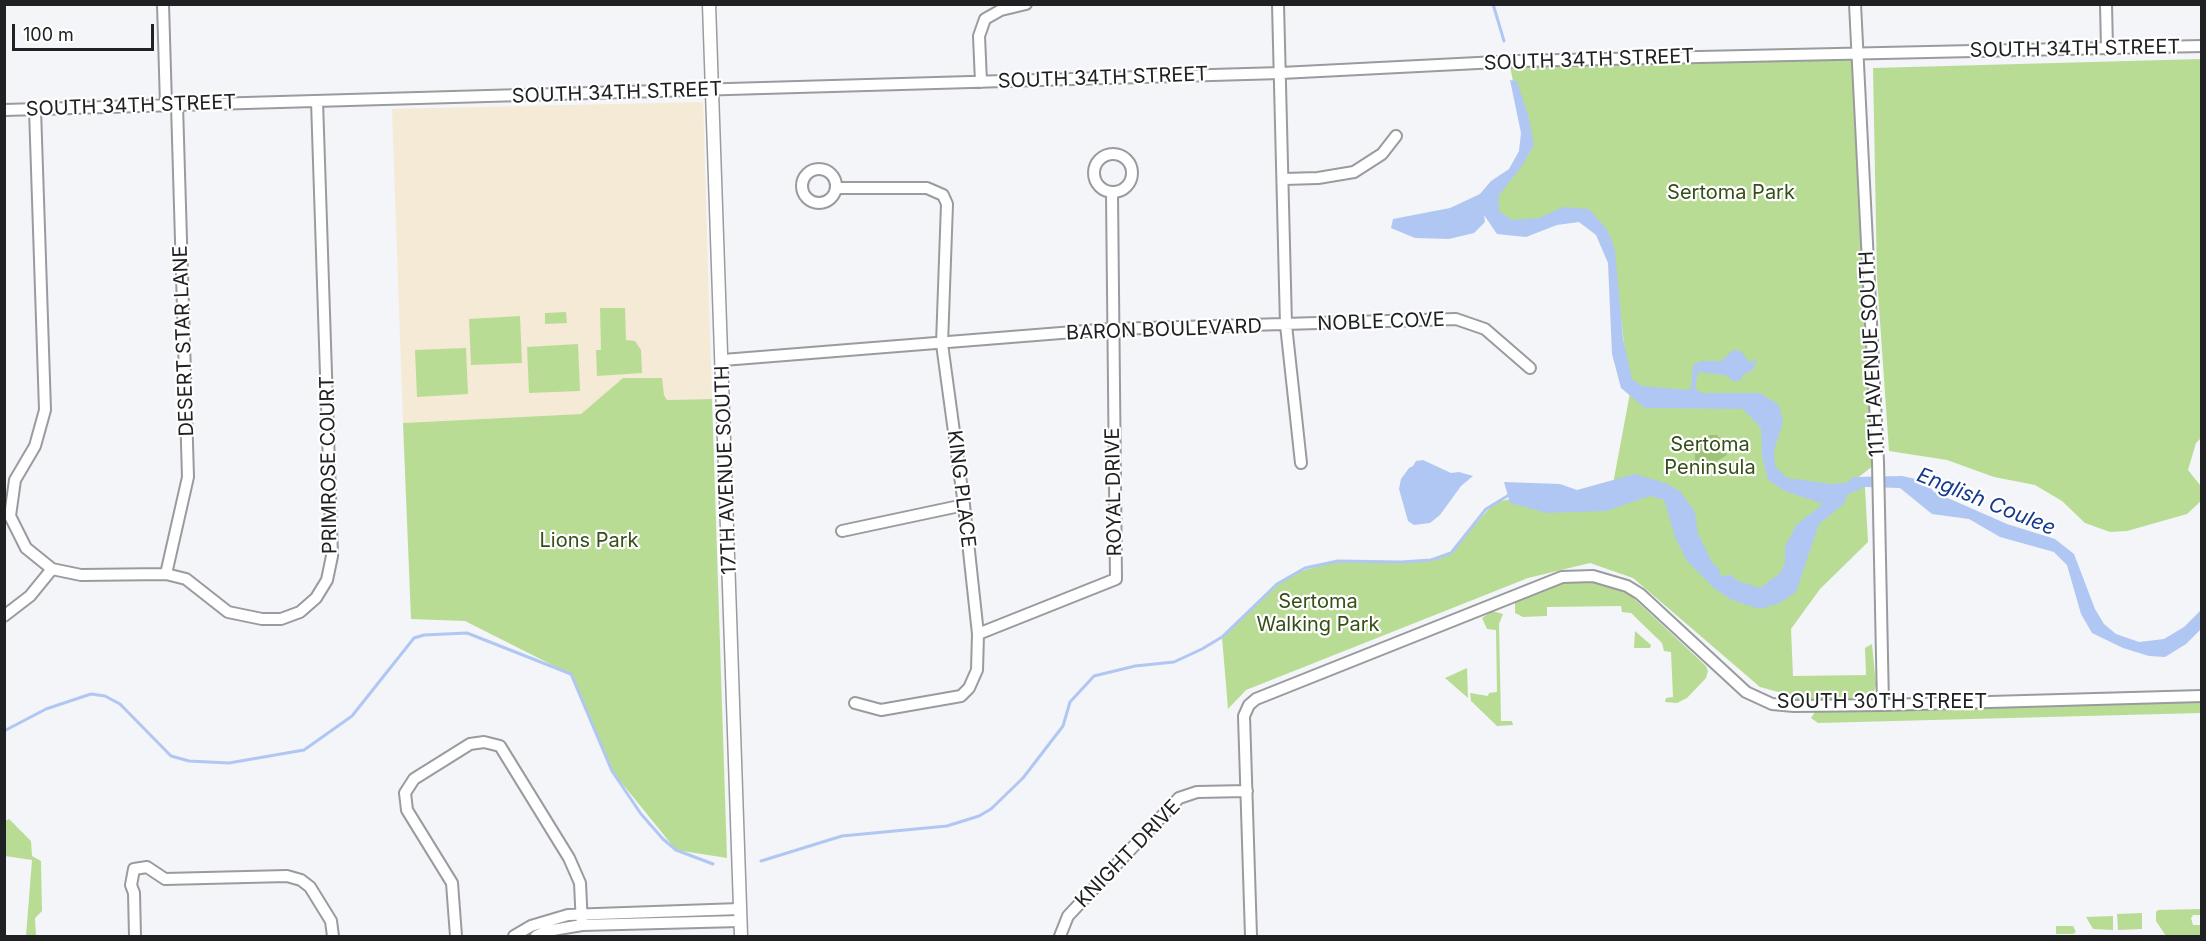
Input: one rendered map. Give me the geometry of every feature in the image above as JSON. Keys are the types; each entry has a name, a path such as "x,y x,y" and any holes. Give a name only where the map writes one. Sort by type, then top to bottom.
{"street":[{"name":"DESERT STAR LANE","path":"163,4 171,105 188,477 166,574"},
{"name":"17TH AVENUE SOUTH","path":"709,4 741,936"},
{"path":"981,82 980,36 985,19 1001,10 1026,4"},
{"name":"BARON BOULEVARD","path":"723,360 1111,329 1286,325 1278,4"},
{"name":"11TH AVENUE SOUTH","path":"1855,4 1878,467 1883,705"},
{"path":"2106,4 2107,49"},
{"name":"SOUTH 34TH STREET","path":"4,110 1281,73 1508,62 2202,46"},
{"name":"PRIMROSE COURT","path":"35,109 45,410 35,446 15,480 10,516 26,548 52,569 81,575 166,574 186,579 228,612 262,619 280,619 300,612 316,598 329,574 332,556 317,101"},
{"path":"1284,179 1318,178 1354,172 1382,154 1396,136"},
{"name":"KING PLACE","path":"836,188 927,188 943,195 947,204 942,344 964,506 978,634 977,670 969,688 961,696 881,710 855,703"},
{"path":"1111,329 1112,193"},
{"name":"NOBLE COVE","path":"1286,325 1456,319 1485,329 1530,368"},
{"path":"1286,325 1301,463"},
{"name":"ROYAL DRIVE","path":"978,634 1116,579 1111,329"},
{"path":"842,531 964,506"},
{"path":"4,616 30,596 52,569"},
{"name":"SOUTH 30TH STREET","path":"1246,791 1244,716 1249,705 1256,699 1555,579 1578,575 1605,578 1640,594 1720,670 1759,699 1794,706 2202,696"},
{"path":"456,936 452,884 407,810 405,793 414,779 470,744 484,742 500,746 569,858 580,883 581,920"},
{"path":"1246,791 1251,936"},
{"name":"KNIGHT DRIVE","path":"1060,936 1068,916 1179,798 1197,792 1246,791"},
{"path":"135,936 134,893 131,885 134,869 147,867 165,879 288,876 301,880 310,887 331,921 333,936"},
{"path":"514,936 544,921 740,915"},
{"path":"536,936 581,920"}],"shaded area":[{"path":"703,102 712,399 667,400 664,395 623,378 581,414 403,423 392,109"}],"green space":[{"path":"1857,53 1878,462 1842,490 1865,487 1868,542 1820,589 1791,629 1793,676 1866,675 1865,648 1872,644 1876,685 1873,696 1870,699 1793,701 1793,696 1760,687 1633,578 1590,563 1528,578 1246,690 1228,709 1222,637 1281,582 1301,571 1338,561 1431,560 1451,552 1494,503 1545,490 1610,500 1630,393 1614,261 1586,217 1503,230 1486,206 1517,166 1524,138 1510,66"},
{"path":"2201,59 2202,437 2196,443 2188,470 2200,485 2201,501 2187,514 2127,531 2110,532 2085,523 2062,501 2035,485 1994,477 1947,460 1889,451 1877,278 1873,68"},
{"path":"600,308 625,308 626,340 635,341 641,350 642,373 597,376 596,350 601,350"},
{"path":"566,312 567,323 545,324 545,313"},
{"path":"520,316 522,363 471,365 469,319"},
{"path":"578,344 580,391 529,393 527,347"},
{"path":"466,348 468,394 417,397 415,350"},
{"name":"Lions Park","path":"623,378 662,378 664,395 667,400 712,399 727,858 676,850 612,771 570,674 465,621 411,619 403,423 581,414"},
{"name":"Sertoma Peninsula","path":"1710,435 1717,435 1723,442 1727,455 1702,470 1695,461 1695,443"},
{"path":"1586,581 1611,585 1627,592 1706,666 1708,671 1706,678 1687,698 1677,703 1665,702 1666,698 1673,697 1671,652 1664,651 1662,643 1631,613 1622,612 1621,606 1547,607 1547,616 1523,617 1515,613 1515,602 1559,584"},
{"path":"1492,611 1503,614 1499,624 1501,721 1512,721 1513,725 1497,726 1471,701 1470,693 1488,696 1489,693 1497,692 1496,630 1487,629 1482,618"},
{"path":"1635,631 1651,645 1650,648 1634,648"},
{"path":"1467,668 1468,698 1445,678"},
{"path":"2202,699 2201,713 1818,723 1811,718 1815,712 1821,710"},
{"path":"9,819 31,841 32,856 41,861 42,911 35,918 36,936 26,936 32,860 5,856 5,821"},
{"path":"2201,909 2201,915 2193,915 2191,918 2193,925 2201,925 2201,936 2166,936 2156,921 2158,910"},
{"path":"2142,913 2142,929 2118,930 2117,914"},
{"path":"2113,916 2113,930 2093,929 2086,917"},
{"path":"2056,926 2073,926 2076,932 2056,934"}],"water":[{"path":"1510,80 1517,81 1529,118 1534,145 1522,166 1499,195 1499,211 1512,220 1539,218 1563,207 1589,209 1608,231 1615,250 1623,338 1632,379 1642,386 1687,390 1691,387 1693,365 1701,361 1721,361 1733,350 1741,351 1749,362 1757,360 1753,370 1742,375 1742,379 1735,382 1725,375 1698,372 1695,388 1701,393 1760,393 1779,405 1783,422 1774,451 1775,466 1787,478 1832,484 1846,483 1853,477 1902,476 1925,481 1934,492 2007,524 2055,539 2074,554 2095,609 2104,624 2116,634 2139,642 2164,639 2184,627 2201,610 2201,629 2186,644 2165,657 2149,656 2123,648 2092,633 2081,614 2067,565 2054,552 2000,537 1969,519 1932,514 1900,488 1865,487 1847,495 1844,504 1819,524 1796,592 1780,603 1760,609 1732,600 1715,589 1687,561 1675,537 1664,500 1650,496 1606,511 1547,513 1510,503 1504,482 1560,484 1577,490 1635,474 1665,483 1680,491 1695,512 1698,534 1712,562 1720,570 1720,576 1731,575 1738,581 1760,588 1780,573 1785,563 1785,547 1796,525 1823,504 1785,491 1768,480 1762,456 1761,428 1743,409 1645,408 1621,388 1612,354 1608,263 1596,235 1579,222 1557,225 1526,237 1497,234 1484,215 1485,222 1474,233 1449,239 1415,238 1391,228 1393,219 1450,208 1480,194 1491,181 1509,169 1519,151 1521,133"},
{"path":"1423,460 1451,473 1459,472 1473,476 1461,486 1440,515 1430,523 1414,525 1408,521 1399,489 1401,479 1409,468 1416,461"}],"waterway":[{"name":"English Coulee","path":"1493,4 1504,41"},
{"path":"761,861 842,836 947,826 979,816 991,809 1023,778 1063,726 1070,702 1094,676 1135,666 1174,662 1202,649 1222,637 1277,584 1305,568 1338,561 1431,560 1451,553 1486,509 1509,495"},
{"path":"4,731 46,709 91,694 105,696 120,704 171,756 189,761 229,763 304,750 352,716 414,638 424,635 467,633 571,674 612,771 641,814 676,850 713,864"}],"park label":[{"name":"Sertoma Park","path":"1731,193"},
{"name":"Sertoma Walking Park","path":"1318,614"}]}
